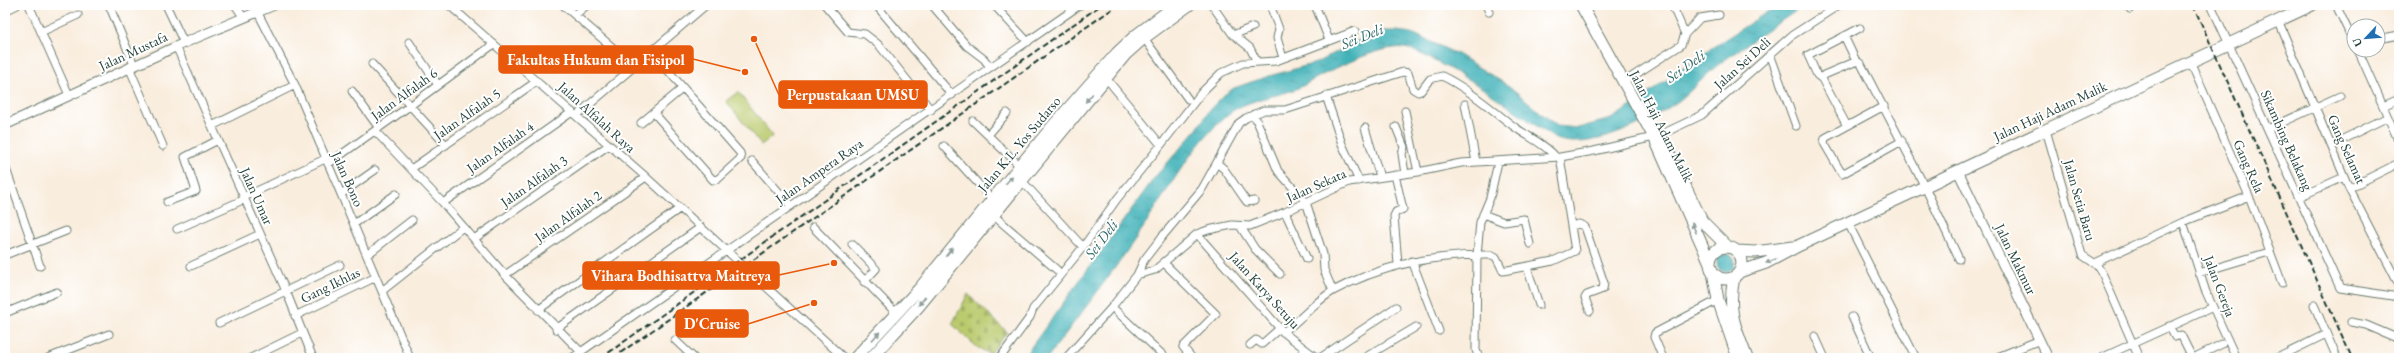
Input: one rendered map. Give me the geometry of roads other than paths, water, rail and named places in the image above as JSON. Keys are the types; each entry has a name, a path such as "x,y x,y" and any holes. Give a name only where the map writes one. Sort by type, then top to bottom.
{"main road":[{"name":"Jalan K.L. Yos Sudarso","path":"876,357 947,271 992,199 1021,167 1052,128 1117,53 1135,36 1176,5"},
{"name":"Jalan K.L. Yos Sudarso","path":"855,358 970,235 993,215 1126,55 1144,38 1189,5"},
{"name":"Jalan Haji Adam Malik","path":"1581,5 1651,124 1702,221 1727,246"},
{"name":"Jalan Haji Adam Malik","path":"1589,5 1630,78 1634,94"},
{"name":"Jalan Haji Adam Malik","path":"1737,275 1766,263 1800,245 2046,130 2229,42 2312,5"},
{"name":"Jalan Haji Adam Malik","path":"1657,136 1711,268 1718,300 1738,358"},
{"name":"Jalan Haji Adam Malik","path":"1738,251 1765,251 1800,245"},
{"path":"1737,275 1726,279 1719,277 1711,268 1714,251 1727,246 1738,251 1742,262 1730,300 1731,313 1747,358"}],"street":[{"path":"5,11 17,5"},
{"path":"29,5 69,96"},
{"path":"109,5 163,146"},
{"name":"Jalan Umar","path":"166,5 212,126 286,291 313,358"},
{"path":"235,5 244,18"},
{"name":"Jalan Mustafa","path":"5,125 180,44 258,13 274,5"},
{"name":"Jalan Alfalah Raya","path":"449,5 646,177 679,209 727,250 844,358"},
{"path":"563,5 633,65"},
{"path":"575,15 587,5"},
{"name":"Jalan Alfalah 4","path":"444,204 574,114 706,5"},
{"path":"826,5 848,32 865,34 879,45 931,110"},
{"path":"876,5 952,95"},
{"path":"932,5 967,46 984,59 990,67"},
{"path":"994,5 1028,42"},
{"name":"Jalan Ampera Raya","path":"572,358 580,351 931,110 1080,5"},
{"path":"1212,5 1229,32 1250,48 1257,62"},
{"path":"1270,5 1279,29 1277,38 1283,58"},
{"path":"1315,5 1329,40"},
{"path":"1672,5 1685,34"},
{"name":"Jalan Sei Deli","path":"1657,136 1702,115 1760,66 1770,54 1813,20 1839,5"},
{"name":"Sikambing Belakang","path":"2211,5 2339,286 2344,291 2399,298"},
{"path":"2336,5 2346,26"},
{"name":"Jalan Bono","path":"258,13 295,85 326,162 354,224 410,358"},
{"path":"41,32 78,15"},
{"path":"1630,78 1681,45 1685,34 1700,18 1719,15"},
{"name":"Gang Selamat","path":"2278,20 2349,188 2399,284"},
{"path":"1234,35 1253,27"},
{"path":"1847,126 1822,79 1817,75 1808,55 1860,28"},
{"path":"1000,358 1030,317 1033,309 1083,247 1117,199 1216,76 1237,64 1283,58 1355,31"},
{"path":"2386,37 2397,35 2399,42"},
{"path":"1844,36 1856,61 1861,64 1902,141 1958,259"},
{"path":"1144,38 1188,99"},
{"path":"410,42 438,85"},
{"name":"Jalan Alfalah 6","path":"177,229 326,162 377,129 494,44"},
{"path":"651,51 740,153 740,160 718,179 713,180 654,113"},
{"path":"1770,54 1796,126"},
{"path":"2362,58 2399,142"},
{"path":"1822,79 1824,76 1856,61"},
{"name":"Gang Rela","path":"2190,61 2249,196 2282,283"},
{"path":"372,64 446,145"},
{"path":"1066,358 1112,307 1137,275 1144,260 1202,189 1218,164 1239,123 1254,114 1264,110 1285,110 1406,71 1409,75 1413,89 1420,92 1430,79 1442,76 1484,103 1534,140 1544,145 1558,157 1576,250 1553,261 1503,272 1495,255 1476,255 1412,261 1398,264 1370,274 1333,291 1262,344 1256,340 1250,345"},
{"path":"1106,78 1160,145"},
{"name":"Jalan Alfalah 5","path":"411,169 537,81"},
{"path":"212,126 295,85"},
{"path":"641,124 683,88"},
{"path":"352,91 377,129 411,169 444,204 505,275 580,351"},
{"path":"1326,96 1342,144 1359,181"},
{"path":"2268,129 2340,96"},
{"path":"2383,106 2399,99"},
{"path":"1466,104 1476,162"},
{"path":"1884,106 1823,140 1842,174 1902,141"},
{"path":"1405,111 1418,172"},
{"path":"988,135 1008,114"},
{"path":"1254,114 1278,171 1306,202 1323,254 1324,270 1333,291"},
{"path":"2331,145 2388,117"},
{"path":"973,121 1021,167"},
{"path":"1396,127 1404,147 1402,154 1405,174"},
{"path":"1365,128 1380,177"},
{"name":"Jalan Setia Baru","path":"2046,130 2082,253 2095,263 2103,275 2139,358"},
{"name":"Jalan Sekata","path":"1137,275 1153,272 1197,234 1232,224 1250,226 1285,212 1340,185 1380,177 1476,162 1498,162 1558,157 1594,152 1657,136"},
{"path":"167,202 196,191 185,157 218,140"},
{"name":"Jalan Alfalah 3","path":"474,238 609,145"},
{"path":"944,146 992,199"},
{"path":"752,161 791,206"},
{"path":"1479,358 1476,350 1476,255 1480,222 1494,183 1498,162"},
{"path":"2349,188 2399,163"},
{"path":"1218,164 1225,170 1247,202 1254,201"},
{"path":"5,166 40,266"},
{"path":"341,194 376,170"},
{"name":"Jalan Makmur","path":"1958,171 2048,358"},
{"path":"1396,175 1403,209 1396,212 1394,216 1398,264"},
{"name":"Jalan Alfalah 2","path":"505,275 646,177"},
{"path":"2299,197 2344,177"},
{"path":"1022,181 1083,247"},
{"path":"354,224 396,194"},
{"path":"2095,263 2184,222 2249,196"},
{"path":"538,310 679,209"},
{"path":"1285,212 1307,259"},
{"path":"1484,214 1497,221 1524,219 1530,244"},
{"path":"993,215 1058,270"},
{"path":"367,255 412,220"},
{"name":"Jalan Gereja","path":"2184,222 2199,273 2236,358"},
{"path":"1848,223 1916,358"},
{"path":"1571,226 1579,224 1585,227 1604,283 1603,288 1586,294 1585,298 1590,310"},
{"path":"1240,226 1245,236 1280,274"},
{"path":"382,291 463,227"},
{"path":"556,328 700,227"},
{"path":"813,228 864,282 897,314"},
{"path":"5,255 66,231"},
{"path":"191,266 260,234"},
{"name":"Jalan Karya Setuju","path":"1197,234 1281,330 1305,350 1318,358"},
{"path":"852,244 876,269 864,282"},
{"path":"2199,273 2269,252"},
{"path":"1412,261 1439,331"},
{"path":"1164,263 1216,314 1183,347 1192,358"},
{"path":"219,323 340,265"},
{"path":"1527,267 1539,305"},
{"name":"Gang Ikhlas","path":"295,316 376,277"},
{"path":"5,313 57,292"},
{"path":"1663,358 1654,337 1655,333 1718,300"},
{"path":"2314,305 2337,358"},
{"path":"1112,307 1166,358"},
{"path":"1318,358 1396,307"},
{"path":"2101,358 2213,307"},
{"path":"1852,317 1871,358"},
{"path":"2351,322 2366,325 2399,340"},
{"path":"2169,326 2175,337 2181,335 2191,355 2185,358"},
{"path":"1364,358 1416,327"},
{"path":"251,358 302,333"},
{"path":"48,358 109,334"},
{"path":"2277,358 2326,334"},
{"path":"1815,336 1825,358"},
{"path":"675,340 694,358"},
{"path":"1995,358 2040,340"},
{"path":"2193,358 2222,344"},
{"path":"1298,358 1305,350"}],"water":[{"path":"1778,5 1805,5 1722,62 1673,105 1647,120 1616,134 1583,142 1568,142 1554,138 1471,81 1424,55 1405,48 1383,50 1369,54 1328,72 1299,88 1246,104 1227,115 1214,127 1181,168 1132,244 1047,358 1023,358 1155,177 1197,129 1211,108 1224,95 1234,88 1269,76 1316,63 1366,36 1381,31 1397,31 1412,33 1457,54 1509,86 1557,126 1578,128 1611,119 1707,51"},
{"path":"1726,254 1732,257 1735,263 1732,269 1726,272 1720,269 1717,263 1720,257"}],"railway":[{"path":"601,358 1101,5"},
{"path":"613,358 1118,5"},
{"path":"2193,5 2352,358"}],"place":[{"name":"Perpustakaan UMSU","path":"754,39"},
{"name":"Fakultas Hukum dan Fisipol","path":"745,72"},
{"name":"Vihara Bodhisattva Maitreya","path":"834,263"},
{"name":"D'Cruise","path":"814,303"}],"water label":[{"name":"Sei Deli","path":"1362,36"},
{"name":"Sei Deli","path":"1685,66"},
{"name":"Sei Deli","path":"1101,239"}]}
